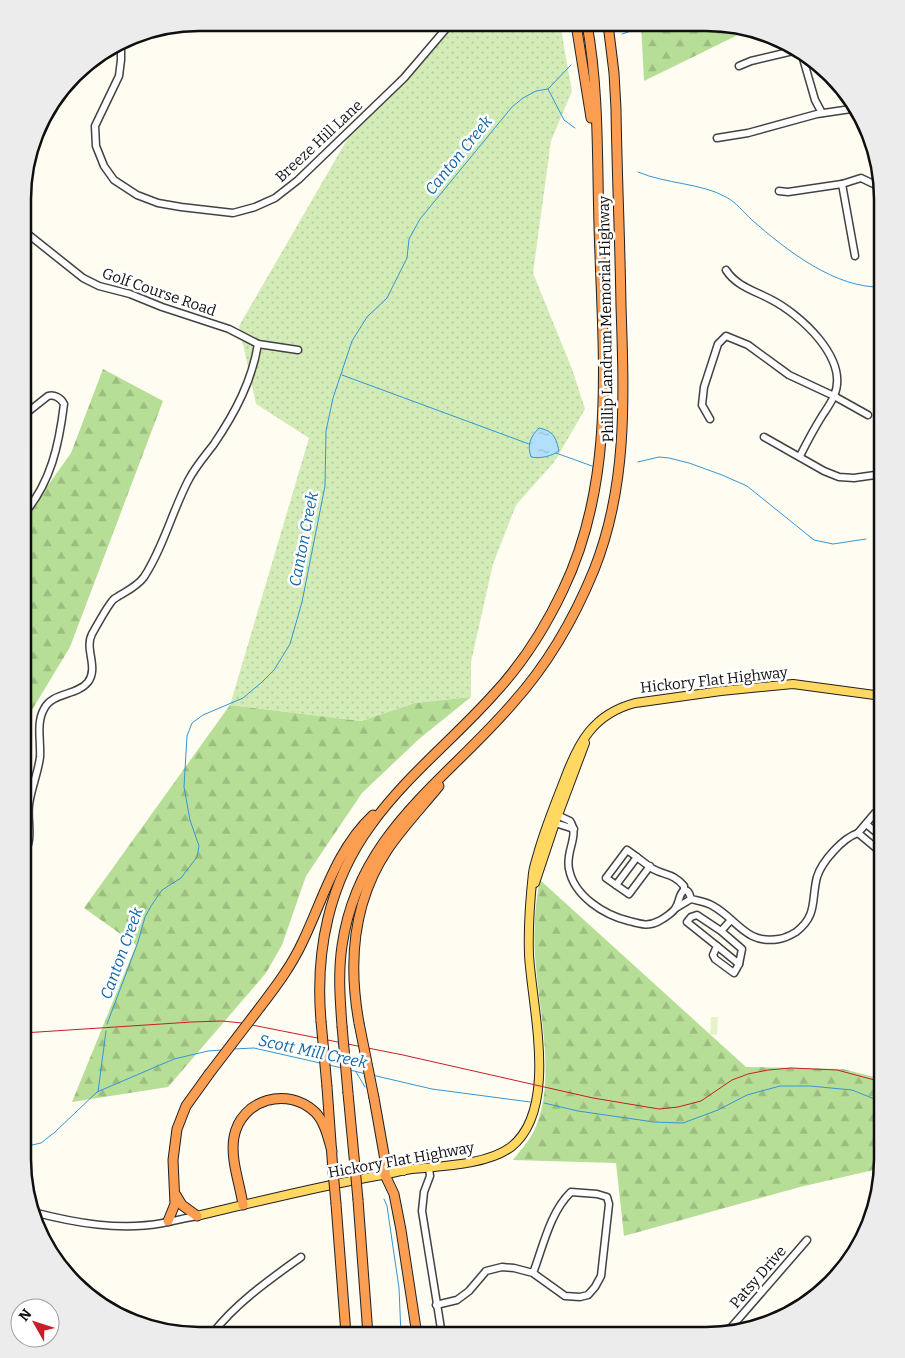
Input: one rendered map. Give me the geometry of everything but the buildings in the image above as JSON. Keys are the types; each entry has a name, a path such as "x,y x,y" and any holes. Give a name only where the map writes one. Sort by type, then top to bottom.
{"highway":[{"path":"577,31 597,162"},
{"name":"Phillip Landrum Memorial Highway","path":"345,1327 319,994 320,956 330,907 338,884 364,835 379,814 404,786 494,694 523,658 565,587 588,524 599,468 603,414 594,74 588,31"},
{"name":"Phillip Landrum Memorial Highway","path":"367,1327 342,1026 339,980 342,945 350,909 365,872 379,847 402,817 527,687 565,631 582,598 598,559 615,498 620,468 623,402 614,73 609,31"},
{"path":"613,31 614,73"},
{"path":"416,1327 394,1194 385,1174 385,1160 353,987 353,948 361,906 371,878 395,838 478,740"},
{"path":"168,1221 175,1204 176,1195 173,1160 177,1129 186,1106 284,974 302,944 329,877 342,853 367,820 404,786"},
{"path":"243,1205 234,1158 233,1142 240,1121 256,1104 270,1099 285,1098 304,1104 320,1119 332,1151"},
{"path":"176,1195 182,1205 197,1216"},
{"path":"364,1283 372,1327"}],"main road":[{"name":"Hickory Flat Highway","path":"197,1216 385,1174 474,1161 503,1152 517,1141 531,1120 537,1093 540,1061 529,956 529,922 532,890 553,818 576,751 589,732 604,717 627,705 650,700 793,684 873,695"},
{"path":"385,1160 403,1171"}],"street":[{"name":"Breeze Hill Lane","path":"121,51 119,76 95,126 96,146 104,166 114,180 137,195 181,207 232,213 255,207 275,198 298,180 404,78 444,32"},
{"path":"738,66 787,52"},
{"path":"805,64 815,100 822,113"},
{"path":"717,138 748,133 822,113 847,110"},
{"path":"779,192 842,184 861,178 872,183"},
{"path":"842,184 855,256"},
{"name":"Golf Course Road","path":"31,236 93,283 229,330 258,344 298,350"},
{"path":"726,270 731,278 791,312 821,341 833,361 838,381 834,396 800,456"},
{"path":"710,418 702,405 704,388 718,344 726,336 748,345 789,375 834,396 868,416"},
{"path":"31,797 38,770 40,719 44,707 53,699 79,689 89,681 93,663 90,642 93,633 110,602 137,585 145,575 160,546 189,478 242,397 258,344"},
{"path":"31,410 51,395 58,397 64,404 59,442 51,469 31,503"},
{"path":"764,437 839,478 847,479 874,475"},
{"path":"553,818 574,829 575,834 568,856 570,872 575,883 588,900 601,911 614,918 644,925 658,922 691,899 713,905 747,934 766,940 780,940 790,936 807,922 813,912 818,876 821,868 844,839 858,834 873,815"},
{"path":"866,824 873,830"},
{"path":"858,834 873,846"},
{"path":"650,866 629,894 606,878 627,850 650,866 655,870 669,874 678,880 684,886 684,890 689,892 691,899"},
{"path":"616,885 637,857"},
{"path":"676,908 680,894 684,890"},
{"path":"717,946 713,955 715,959 734,973 738,964 742,949 721,931 697,915 690,917 686,922 717,946 738,964"},
{"path":"721,931 731,920"},
{"path":"429,1168 430,1176 424,1192 422,1211 440,1327"},
{"path":"436,1306 450,1303 463,1296 481,1276 491,1269 508,1267 533,1273 565,1296 588,1295 601,1276 609,1204 607,1197 597,1194 571,1192 566,1196 552,1220 533,1273"},
{"name":"Hickory Flat Highway","path":"41,1214 88,1224 142,1225 197,1216"},
{"name":"Patsy Drive","path":"734,1324 807,1240"},
{"path":"218,1327 232,1311 265,1283 301,1257"}],"green space":[{"path":"561,31 572,91 551,141 533,273 572,369 585,409 555,461 516,505 493,564 471,662 471,697 415,703 361,721 230,705 309,438 256,404 239,326 359,119 440,32"},
{"path":"641,31 705,31 738,35 644,81"},
{"path":"103,369 163,401 70,647 31,712 31,509 71,453"},
{"path":"471,697 419,739 362,793 306,876 282,945 266,973 168,1087 72,1102 136,945 84,908 230,705 361,721 415,703"},
{"path":"540,880 746,1067 843,1069 873,1077 873,1170 800,1187 624,1236 616,1163 513,1160 533,1133 540,1114 546,1073 535,946 535,912"},
{"path":"711,1017 718,1017 717,1035 710,1034"}],"water":[{"path":"539,428 548,431 554,436 559,451 546,457 531,457 530,441"}],"waterway":[{"path":"622,34 631,31"},
{"name":"Canton Creek","path":"107,1024 138,942 145,917 162,890 181,878 197,857 199,846 190,820 184,787 187,736 192,723 203,715 243,698 274,670 290,644 302,602 325,486 326,431 333,398 352,341 367,317 387,298 407,258 409,239 420,219 512,107 536,91 548,89 571,65"},
{"path":"548,89 564,120 575,128"},
{"path":"638,172 716,192 733,202 780,243 812,266 847,282 874,287"},
{"path":"342,375 529,444"},
{"path":"556,453 592,466"},
{"path":"638,462 659,457 669,458 689,463 747,486 814,540 833,544 866,539"},
{"name":"Canton Creek","path":"98,1092 106,1031"},
{"name":"Scott Mill Creek","path":"233,1049 254,1048 320,1063"},
{"name":"Scott Mill Creek","path":"31,1145 41,1143 55,1132 97,1092 174,1059 208,1051 222,1050"},
{"name":"Scott Mill Creek","path":"329,1065 342,1068"},
{"name":"Scott Mill Creek","path":"350,1070 366,1074"},
{"path":"356,1072 365,1087"},
{"name":"Scott Mill Creek","path":"372,1075 432,1089 530,1102"},
{"name":"Scott Mill Creek","path":"544,1103 578,1111 654,1122 683,1123 718,1110 747,1095 780,1086 810,1086 852,1090 873,1098"},
{"path":"384,1199 387,1206 399,1288 401,1327"}],"railway":[{"path":"31,1032 192,1022 222,1021 242,1023 403,1055 593,1098 659,1109 678,1107 701,1101 732,1080 768,1070 791,1068 837,1070 873,1080"}]}
